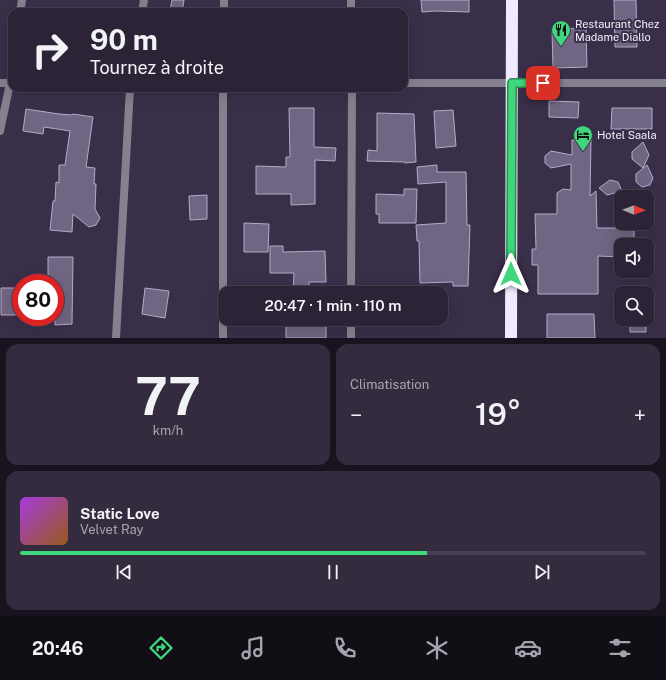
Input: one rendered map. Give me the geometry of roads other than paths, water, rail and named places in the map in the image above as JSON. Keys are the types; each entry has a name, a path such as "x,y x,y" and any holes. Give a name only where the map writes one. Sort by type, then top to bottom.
{"highway":[{"path":"511,338 512,0"}],"street":[{"path":"408,83 666,83"},
{"path":"0,131 9,92"},
{"path":"116,338 130,92"},
{"path":"223,338 224,92"},
{"path":"352,92 352,286"},
{"path":"352,326 352,338"}],"place":[{"name":"Restaurant Chez Madame Diallo","path":"561,47"},
{"name":"Hotel Saala","path":"583,152"}]}
